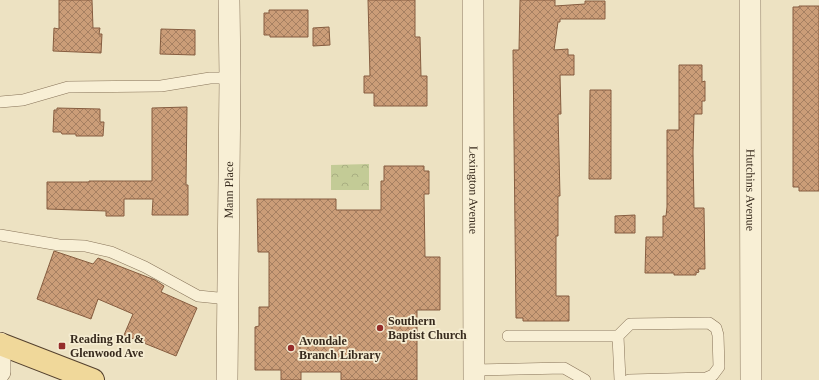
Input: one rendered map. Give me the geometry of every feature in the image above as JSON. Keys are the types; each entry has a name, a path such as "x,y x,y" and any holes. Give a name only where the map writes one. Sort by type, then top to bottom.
{"main road":[{"path":"0,343 93,380"}],"street":[{"name":"Mann Place","path":"227,380 230,78 229,0"},
{"name":"Lexington Avenue","path":"473,0 474,375"},
{"name":"Hutchins Avenue","path":"750,0 751,380"},
{"path":"0,343 0,372"}],"lane":[{"path":"0,102 23,100 68,87 161,86 210,78 230,78"},
{"path":"0,235 111,252 145,266 198,296 228,299"},
{"path":"508,336 618,336 630,324 709,323 716,328 718,336 719,367 713,375 706,378 629,380"},
{"path":"618,336 620,380"},
{"path":"474,375 564,368 585,380"}],"green space":[{"path":"369,164 369,190 331,190 331,165"}],"building":[{"path":"59,0 92,0 93,28 100,28 99,34 102,34 101,53 53,51 54,28 59,29"},
{"path":"368,0 415,0 415,37 420,37 421,76 427,76 427,106 374,106 374,93 364,93 364,76 370,76"},
{"path":"520,0 555,0 555,6 585,4 585,1 605,1 605,19 560,19 560,22 558,22 554,50 568,49 568,55 574,55 574,75 560,75 561,114 558,114 560,196 558,196 558,236 556,236 556,296 569,296 569,321 523,321 523,318 516,318 513,50 519,50"},
{"path":"819,6 819,191 799,191 799,187 793,187 793,7"},
{"path":"269,10 308,10 308,37 270,37 270,35 264,35 264,13 269,13"},
{"path":"329,27 330,45 313,46 313,28"},
{"path":"161,29 195,30 195,55 160,54"},
{"path":"679,65 702,65 702,82 705,81 705,101 702,101 702,114 694,114 693,152 694,208 704,208 705,269 698,269 699,272 696,273 696,275 645,273 646,237 663,237 663,216 666,216 667,207 667,130 679,130"},
{"path":"590,90 611,90 611,179 589,179"},
{"path":"187,107 186,185 188,185 188,215 152,215 153,199 124,199 124,216 106,216 106,211 47,209 47,182 152,181 152,108"},
{"path":"57,108 100,109 100,122 104,122 103,136 76,136 76,134 62,134 61,132 53,132 54,110 57,110"},
{"path":"384,166 424,166 424,171 429,171 429,194 424,194 425,257 440,257 440,310 417,310 417,380 341,380 341,372 301,372 301,380 281,380 281,370 255,370 255,327 259,326 259,307 269,307 269,252 258,252 257,199 336,199 336,210 381,210 381,181 384,181"},
{"path":"635,215 635,233 615,233 615,216"},
{"path":"54,251 93,264 98,258 155,280 164,286 161,292 197,308 176,356 124,335 133,314 98,299 91,319 37,299"}],"place":[{"name":"Southern Baptist Church","path":"380,328"},
{"name":"Reading Rd & Glenwood Ave","path":"62,346"},
{"name":"Avondale Branch Library","path":"291,348"}]}
